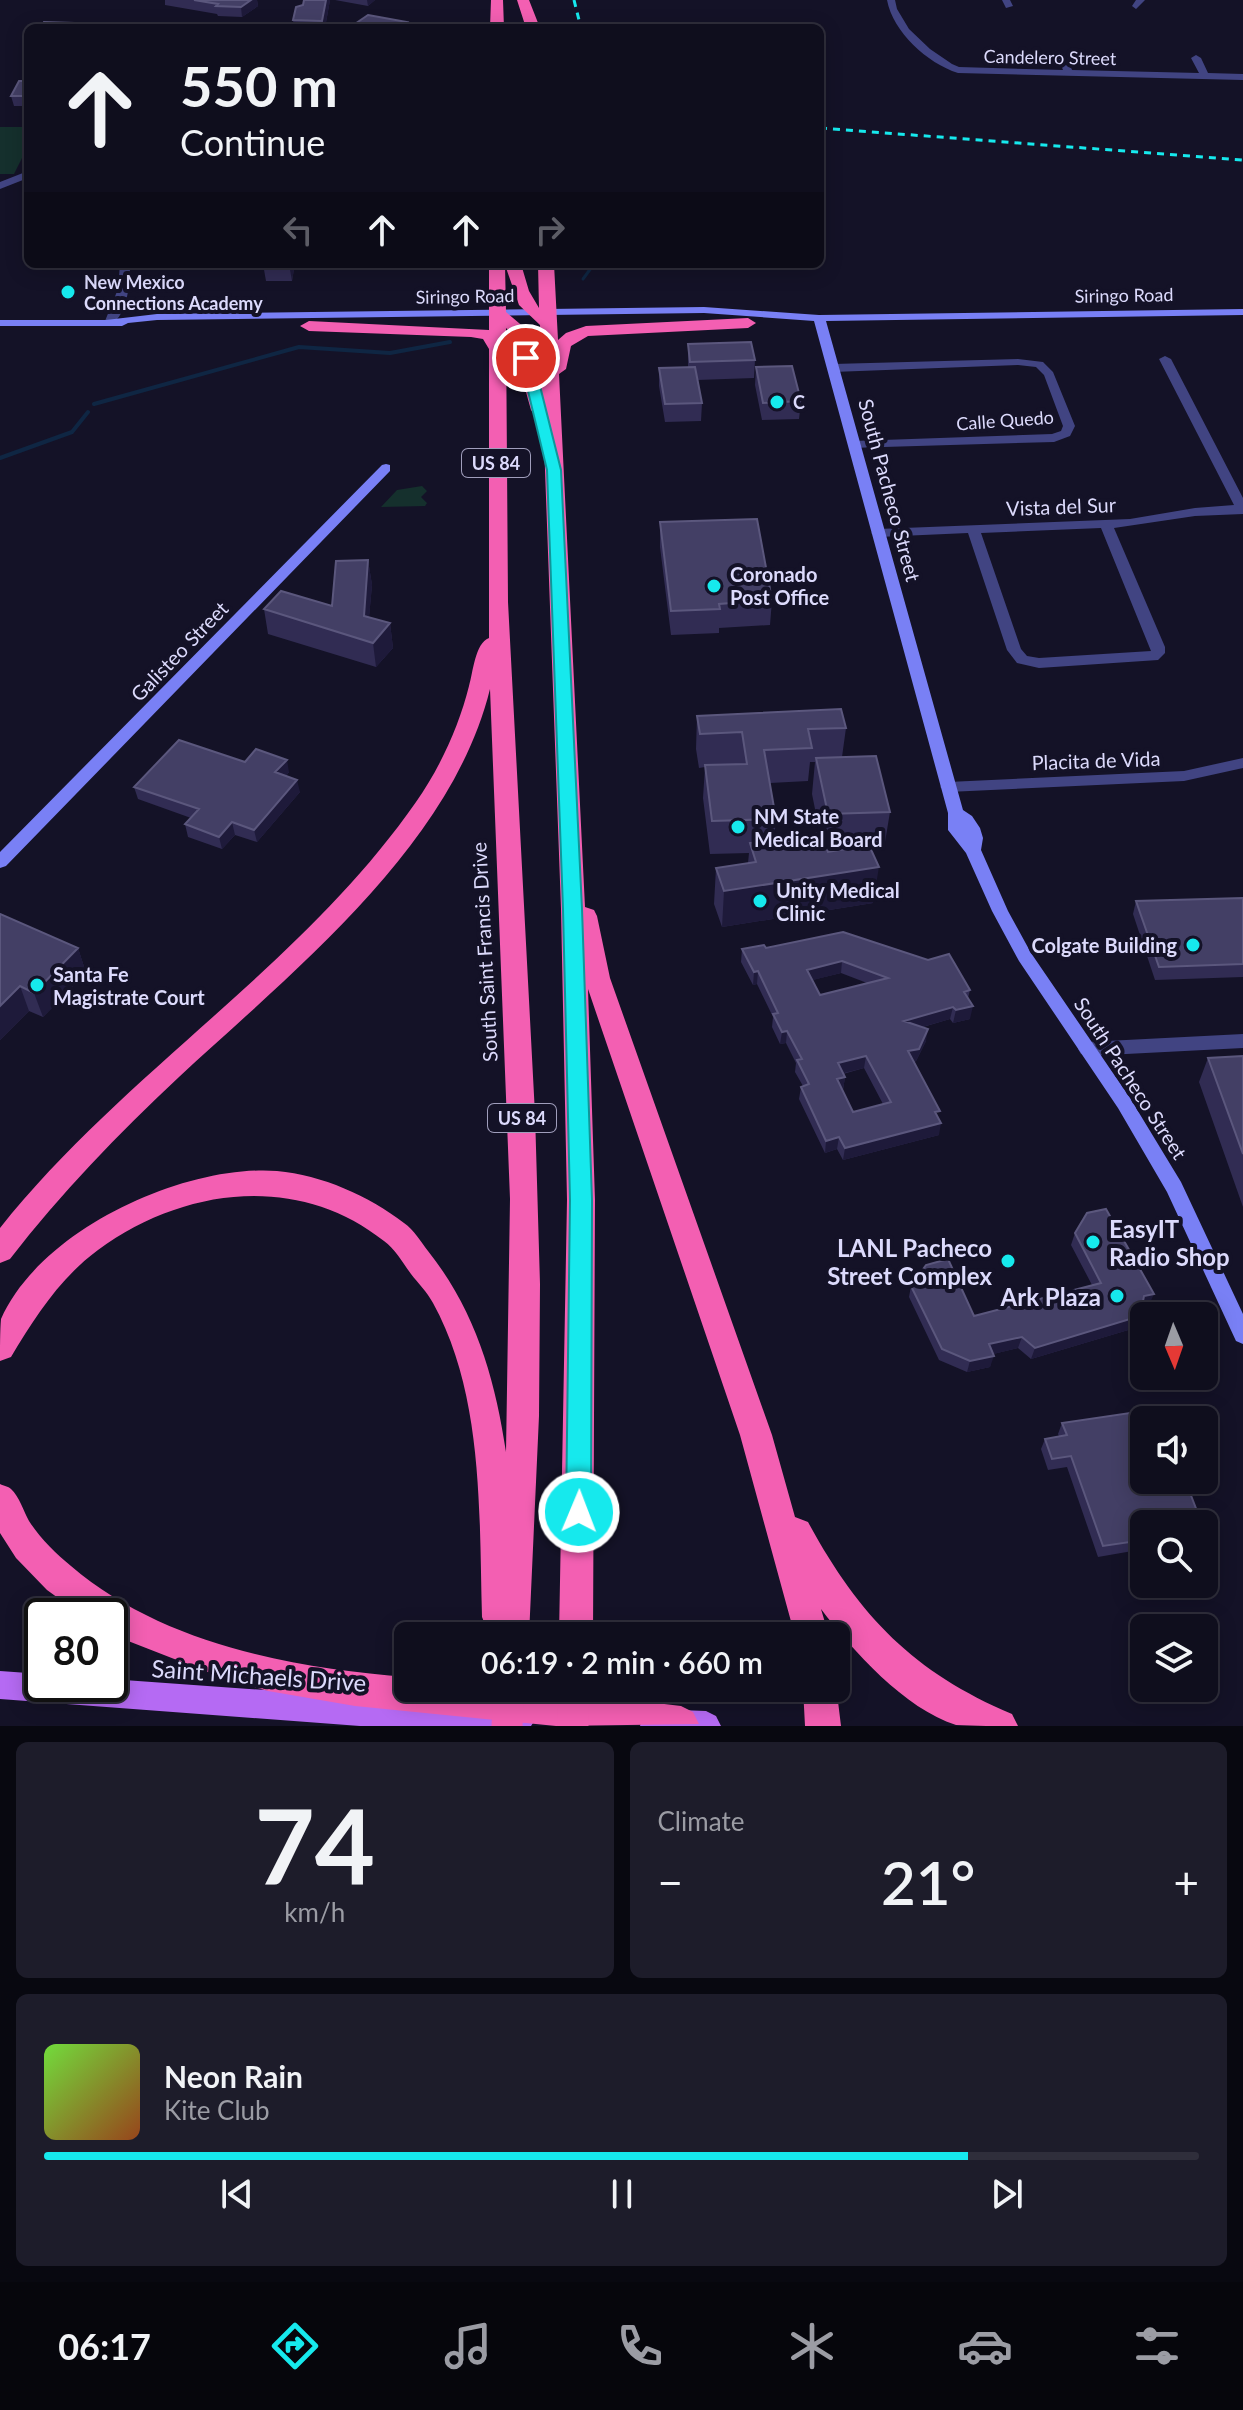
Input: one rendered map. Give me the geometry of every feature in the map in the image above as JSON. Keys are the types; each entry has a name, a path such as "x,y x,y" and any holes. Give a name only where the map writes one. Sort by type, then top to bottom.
{"highway":[{"path":"497,0 497,24"},
{"path":"523,0 533,24"},
{"path":"535,24 536,0"},
{"name":"South Saint Francis Drive","path":"497,268 502,320 497,349 498,603 508,861 521,1076 525,1271 524,1390 507,1622"},
{"path":"514,268 524,304 543,316"},
{"name":"US 84","path":"546,268 543,316 551,407 569,823 581,1214 576,1622"},
{"path":"502,320 519,335 534,382 554,470"},
{"path":"551,407 558,351 569,337 586,331 627,326 748,323"},
{"path":"309,326 476,332 489,335 497,349"},
{"path":"0,1250 50,1189 127,1108 318,935 369,883 395,850 439,785 467,726 488,659 498,603"},
{"path":"569,823 597,978 756,1435 791,1522 816,1574 860,1634 881,1656 941,1699 1000,1726"},
{"path":"0,1347 10,1326 36,1288 75,1249 111,1223 155,1202 201,1188 255,1183 302,1187 353,1205 383,1223 424,1263 460,1327 490,1440 505,1622"},
{"path":"756,1435 808,1622"},
{"path":"0,1500 27,1546 53,1572 102,1609 153,1635 226,1661 300,1680 353,1689 693,1725"},
{"path":"503,1702 506,1726"},
{"path":"506,1726 508,1702"},
{"path":"573,1726 574,1702"},
{"path":"821,1702 823,1726"}],"main road":[{"name":"Saint Michaels Drive","path":"0,1685 481,1722 693,1725"}],"street":[{"name":"Candelero Street","path":"891,0 892,12 900,24 948,70 1243,77"},
{"path":"1063,58 1069,73"},
{"path":"1196,58 1205,77"},
{"path":"0,186 24,176"},
{"path":"111,321 124,289 125,268"},
{"name":"Siringo Road","path":"0,323 111,321 309,326 724,310 819,318 1241,311"},
{"name":"Siringo Road","path":"111,321 146,317 502,320 543,316 748,323 819,318"},
{"name":"South Pacheco Street","path":"819,318 956,813 956,830 973,850 1025,957 1124,1103 1174,1188 1243,1335"},
{"path":"1165,359 1243,509"},
{"name":"Calle Quedo","path":"833,368 1018,362 1039,364 1049,374 1069,426 1066,433 1054,438 854,445"},
{"name":"Galisteo Street","path":"0,862 386,468"},
{"name":"Vista del Sur","path":"878,533 1106,524 1243,509"},
{"path":"973,529 1014,650 1022,660 1039,663 1153,657 1158,653 1158,647 1106,524"},
{"name":"Placita de Vida","path":"948,787 1184,776 1243,763"},
{"path":"1087,1049 1243,1041"}],"green space":[{"path":"0,127 24,127 24,154 14,174 0,174"},
{"path":"422,486 427,491 421,497 427,503 425,506 381,507 397,490"}],"building":[{"path":"194,0 251,0 241,7 216,6 218,4"},
{"path":"304,0 326,0 322,21 293,20 296,7 303,5"},
{"path":"368,15 407,22 404,24 355,24"},
{"path":"44,22 74,23 74,24"},
{"path":"19,81 24,81 24,96 11,96"},
{"path":"751,342 755,360 690,362 688,344"},
{"path":"792,366 801,401 763,403 756,367"},
{"path":"695,367 702,403 665,404 659,368"},
{"name":"Coronado Post Office","path":"757,519 772,600 719,604 720,609 671,611 660,522"},
{"path":"368,560 364,616 390,623 373,643 264,609 281,591 332,606 336,561"},
{"path":"841,709 846,728 808,729 812,748 764,750 776,819 712,821 705,765 747,764 742,732 700,734 697,716"},
{"path":"179,740 245,762 256,749 287,760 275,772 297,780 254,830 232,822 219,837 185,824 199,809 134,787"},
{"path":"876,756 890,812 828,814 816,758"},
{"path":"820,833 828,852 869,845 879,867 724,891 716,868 756,862 750,843"},
{"name":"Colgate Building","path":"1243,898 1243,964 1159,967 1136,901"},
{"path":"0,914 78,948 34,993 20,986 0,1006"},
{"path":"843,932 928,960 949,954 970,990 964,992 973,1006 956,1010 953,1007 904,1021 928,1029 919,1049 908,1051 940,1111 935,1112 941,1123 845,1148 839,1137 826,1141 801,1087 809,1084 797,1060 802,1059 787,1031 782,1032 773,1014 778,1013 758,971 754,972 742,949 764,945 766,948","holes":["842,961 888,978 820,995 807,970","866,1056 891,1102 853,1112 837,1079 845,1077 838,1063"]},
{"path":"1243,1056 1243,1154 1208,1058"},
{"name":"Ark Plaza","path":"1106,1209 1154,1294 1144,1296 1143,1302 1130,1302 1130,1319 1035,1348 1022,1337 989,1344 994,1356 970,1361 942,1349 911,1286 926,1265 948,1259 974,1316 1101,1283 1075,1233 1087,1213"},
{"path":"1130,1413 1130,1494 1190,1494 1197,1510 1130,1510 1130,1542 1103,1546 1071,1456 1052,1459 1045,1439 1067,1435 1062,1423"}],"waterway":[{"path":"583,279 591,268"},
{"path":"94,404 299,347 390,353 450,342"},
{"path":"0,458 72,432 88,412"}],"railway":[{"path":"574,0 580,24"},
{"path":"824,128 1243,160"}],"place":[{"name":"New Mexico Connections Academy","path":"68,292"},
{"name":"C","path":"777,402"},
{"name":"Coronado Post Office","path":"714,586"},
{"name":"NM State Medical Board","path":"738,827"},
{"name":"Unity Medical Clinic","path":"760,901"},
{"name":"Colgate Building","path":"1193,945"},
{"name":"Santa Fe Magistrate Court","path":"37,985"},
{"name":"EasyIT Radio Shop","path":"1093,1242"},
{"name":"LANL Pacheco Street Complex","path":"1008,1261"},
{"name":"Ark Plaza","path":"1117,1296"}],"route":[{"path":"526,358 554,470 573,909 581,1200 579,1512"}]}
